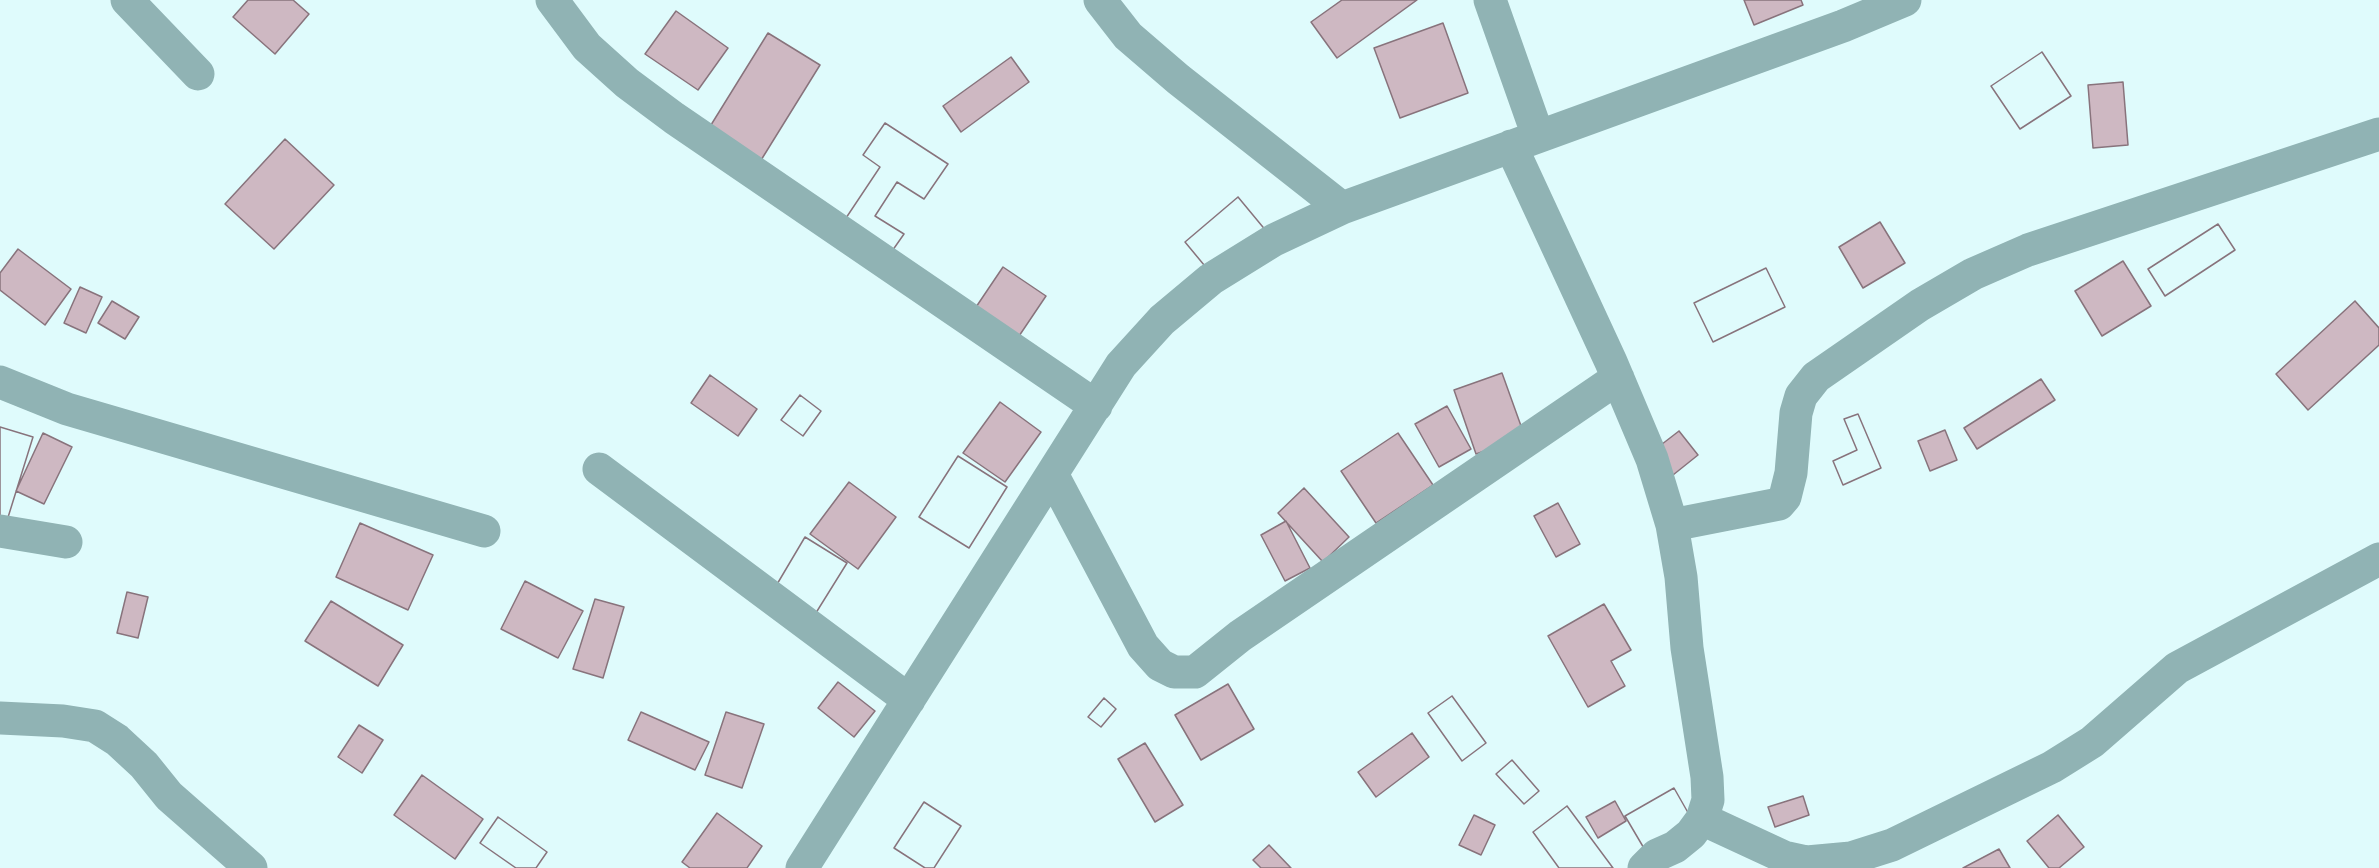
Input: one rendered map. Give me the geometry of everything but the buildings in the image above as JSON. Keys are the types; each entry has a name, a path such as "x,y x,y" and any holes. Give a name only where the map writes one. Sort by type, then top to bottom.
{"street":[{"path":"127,0 198,74"},
{"path":"552,0 587,47 655,104 1096,406"},
{"path":"1100,0 1128,36 1178,79 1342,208"},
{"path":"1490,0 1525,141 1652,459 1672,525 1681,577 1687,648 1707,777 1708,800 1702,819 1691,834 1675,847 1657,855 1644,868"},
{"path":"801,868 1121,365 1162,320 1203,285 1274,240 1342,208 1844,26 1905,0"},
{"path":"1672,525 1779,504 1785,497 1791,473 1796,413 1802,396 1816,377 1920,305 1973,274 2028,250 2379,134"},
{"path":"1052,474 1143,646 1160,665 1167,669 1174,672 1195,672 1240,636 1618,378"},
{"path":"0,382 67,409 484,531"},
{"path":"599,469 909,700"},
{"path":"0,531 66,542"},
{"path":"1702,819 1784,857 1808,862 1851,858 1892,845 2052,767 2092,742 2177,668 2379,559"},
{"path":"0,717 63,721 96,726 117,740 144,765 169,796 251,868"}]}
